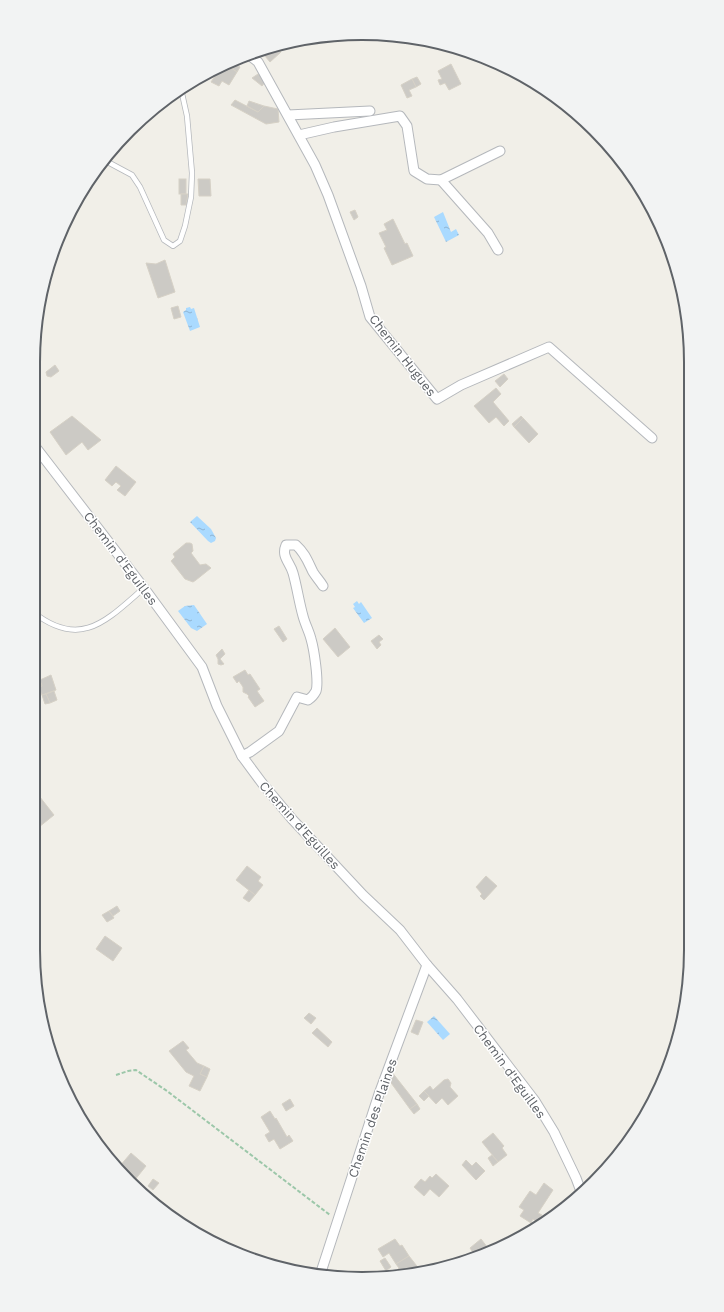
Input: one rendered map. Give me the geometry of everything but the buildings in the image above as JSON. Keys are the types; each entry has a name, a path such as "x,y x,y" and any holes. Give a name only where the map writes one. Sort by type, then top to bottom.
{"street":[{"name":"Chemin Hugues","path":"254,59 258,62 315,165 361,286 370,317 437,399 461,385 549,347 652,438"},
{"path":"288,115 370,111"},
{"path":"299,135 334,127 400,116 407,126 414,171 427,179 442,180 500,150"},
{"path":"442,180 488,233 498,250"},
{"name":"Chemin d'Eguilles","path":"40,453 202,666 217,706 242,756 292,819 364,895 400,930 427,965 457,999 535,1101 554,1132 579,1187"},
{"path":"242,756 250,752 278,731 298,697 308,700 316,691 316,665 312,641 303,616 291,567 285,557 284,551 286,545 296,545 300,549 314,574 323,586"},
{"name":"Chemin des Plaines","path":"322,1269 379,1094 427,965"}],"lane":[{"path":"109,163 132,175 140,187 164,240 173,246 180,241 185,226 191,197 192,173 187,116 182,95"},
{"path":"40,617 63,629 77,631 88,629 104,621 144,588"}],"path":[{"path":"116,1075 136,1070 168,1091 338,1220"}],"water":[{"path":"443,212 451,232 456,229 459,235 446,242 434,217"},
{"path":"190,307 191,309 194,308 200,327 190,331 183,312 186,308"},
{"path":"197,516 211,529 216,538 215,541 211,543 208,541 190,522"},
{"path":"357,601 359,604 361,602 372,618 364,623 353,608 355,607 353,604"},
{"path":"194,605 207,624 197,631 191,628 178,611 185,606"},
{"path":"434,1016 450,1034 443,1040 427,1022"}]}
